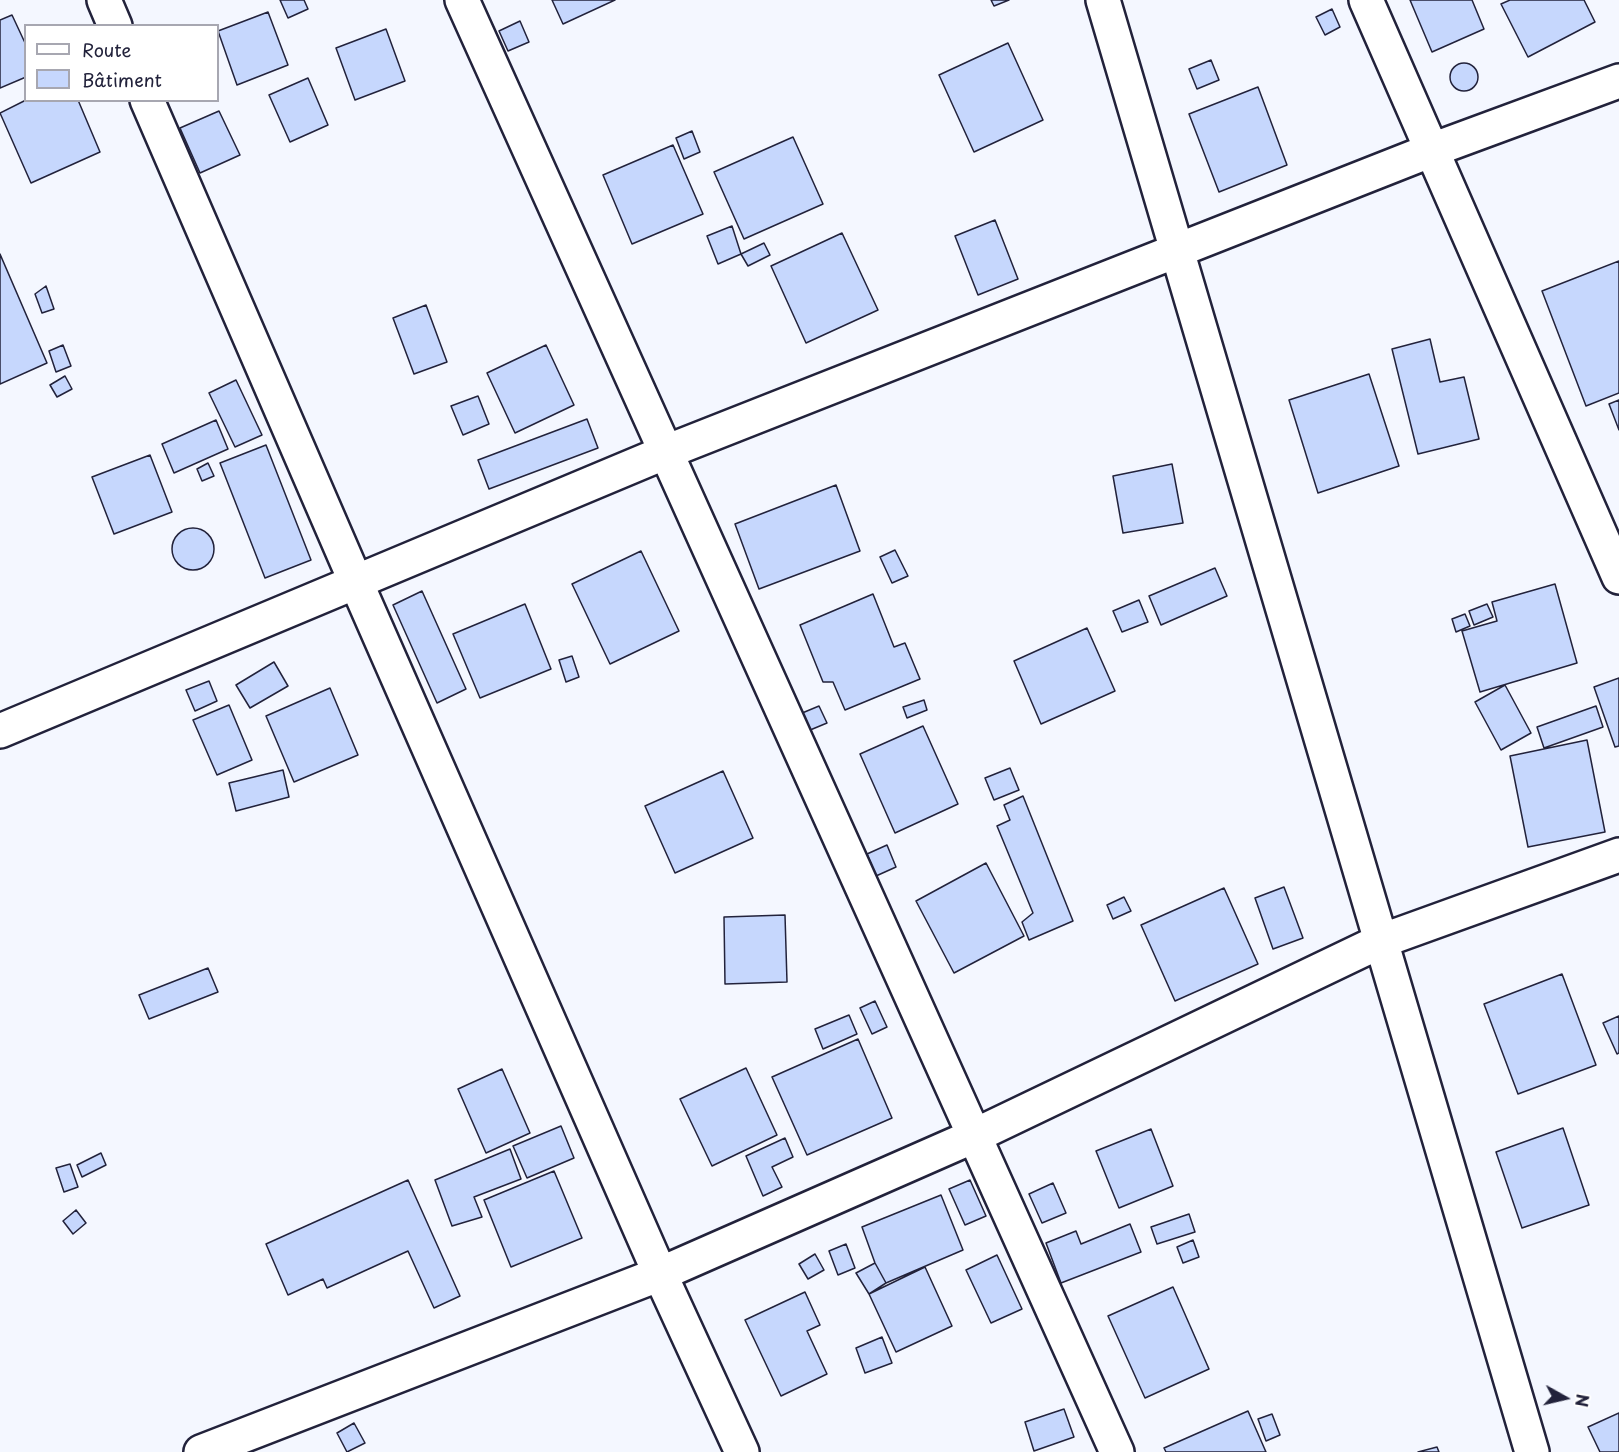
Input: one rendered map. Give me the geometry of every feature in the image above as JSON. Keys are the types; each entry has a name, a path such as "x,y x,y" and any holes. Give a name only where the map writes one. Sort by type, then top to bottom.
{"street":[{"path":"104,0 114,24"},
{"path":"462,0 1118,1452"},
{"path":"1103,0 1532,1452"},
{"path":"1366,0 1619,578"},
{"path":"0,731 355,580 666,452 1432,150 1619,81"},
{"path":"148,102 660,1274 742,1452"},
{"path":"201,1452 660,1274 974,1136 1381,941 1619,855"}],"building":[{"path":"280,0 304,0 308,9 288,18"},
{"path":"552,0 615,0 563,24"},
{"path":"991,0 1009,0 994,6"},
{"path":"1410,0 1472,0 1484,29 1432,52"},
{"path":"1510,0 1584,0 1595,22 1528,57 1501,4"},
{"path":"1332,9 1340,27 1325,35 1316,17"},
{"path":"268,12 288,65 237,85 219,31"},
{"path":"12,15 24,41 24,78 0,88 0,20"},
{"path":"520,21 529,42 508,51 499,31"},
{"path":"386,29 405,81 355,100 336,48"},
{"path":"1008,43 1043,120 974,152 939,75"},
{"path":"1211,60 1219,80 1197,89 1189,69"},
{"path":"1464,63 1474,67 1478,77 1474,87 1464,91 1454,87 1450,77 1454,67"},
{"path":"308,78 328,125 290,142 269,95"},
{"path":"1258,87 1287,165 1219,192 1189,114"},
{"path":"24,101 79,102 100,152 31,183 0,113"},
{"path":"219,111 240,155 200,173 180,128"},
{"path":"692,131 700,152 684,159 676,138"},
{"path":"793,137 823,204 744,239 714,172"},
{"path":"673,145 703,214 632,244 603,175"},
{"path":"995,220 1018,279 978,295 955,236"},
{"path":"732,226 741,254 718,264 707,236"},
{"path":"842,233 878,310 806,343 771,266"},
{"path":"764,243 770,255 748,266 741,254"},
{"path":"0,254 47,363 0,384"},
{"path":"1619,261 1619,393 1586,406 1542,291"},
{"path":"46,286 54,309 42,313 35,294"},
{"path":"426,305 447,362 414,374 393,318"},
{"path":"1430,339 1440,382 1464,377 1479,439 1418,454 1392,349"},
{"path":"63,345 71,366 56,372 49,351"},
{"path":"546,345 574,405 515,433 487,373"},
{"path":"1369,374 1399,466 1318,493 1289,400"},
{"path":"65,376 72,389 57,397 50,385"},
{"path":"236,380 262,435 235,447 209,393"},
{"path":"478,396 489,424 463,435 451,406"},
{"path":"1619,400 1619,430 1609,404"},
{"path":"587,419 598,448 489,489 478,460"},
{"path":"216,420 228,449 174,473 162,444"},
{"path":"266,445 311,560 265,578 220,463"},
{"path":"150,455 172,512 114,534 92,477"},
{"path":"208,463 214,476 202,481 197,469"},
{"path":"1172,464 1183,523 1123,533 1113,476"},
{"path":"836,485 860,551 759,589 735,524"},
{"path":"193,528 208,534 214,549 208,564 193,570 178,564 172,549 178,534"},
{"path":"895,550 908,576 892,583 880,557"},
{"path":"641,551 679,631 610,664 572,584"},
{"path":"1215,568 1227,596 1161,625 1149,596"},
{"path":"1555,584 1577,663 1480,692 1462,631 1497,621 1492,602"},
{"path":"422,591 466,689 437,703 393,605"},
{"path":"873,594 894,647 905,643 920,679 845,710 833,682 823,682 800,625"},
{"path":"1139,600 1148,622 1122,632 1113,611"},
{"path":"525,604 551,669 480,698 453,634"},
{"path":"1487,604 1493,617 1474,625 1469,611"},
{"path":"1465,614 1470,626 1456,632 1452,619"},
{"path":"1087,628 1115,691 1041,724 1014,661"},
{"path":"572,656 579,677 566,682 559,660"},
{"path":"274,662 288,686 250,708 236,685"},
{"path":"1619,678 1619,746 1615,747 1594,687"},
{"path":"209,681 217,701 195,711 186,690"},
{"path":"1505,685 1531,733 1501,750 1475,702"},
{"path":"330,688 358,755 294,782 266,716"},
{"path":"924,700 927,710 907,718 903,707"},
{"path":"229,705 252,760 217,775 193,720"},
{"path":"819,706 827,723 803,733 795,716"},
{"path":"1596,706 1603,727 1544,748 1537,727"},
{"path":"923,726 958,804 895,833 860,754"},
{"path":"1587,740 1605,832 1528,847 1510,756"},
{"path":"1010,768 1019,790 994,800 985,778"},
{"path":"283,770 289,797 236,811 229,783"},
{"path":"723,771 753,838 675,873 645,806"},
{"path":"1023,796 1073,921 1029,940 1022,922 1033,913 997,826 1010,820 1004,805"},
{"path":"887,845 896,867 876,876 867,854"},
{"path":"986,863 1024,936 954,973 916,901"},
{"path":"1284,887 1303,938 1273,949 1255,898"},
{"path":"1224,888 1258,964 1175,1001 1141,925"},
{"path":"1124,897 1131,911 1113,919 1107,905"},
{"path":"785,915 787,982 725,984 724,917"},
{"path":"208,968 218,992 149,1019 139,995"},
{"path":"1562,974 1596,1065 1518,1094 1484,1004"},
{"path":"875,1001 887,1027 872,1034 860,1008"},
{"path":"849,1015 857,1034 823,1049 815,1029"},
{"path":"1619,1016 1619,1053 1617,1054 1603,1023"},
{"path":"858,1039 892,1118 807,1155 772,1077"},
{"path":"746,1068 777,1135 712,1166 680,1099"},
{"path":"502,1069 530,1133 486,1153 458,1089"},
{"path":"561,1126 574,1158 527,1178 513,1146"},
{"path":"1563,1128 1589,1205 1522,1228 1496,1152"},
{"path":"1151,1129 1173,1186 1119,1208 1096,1151"},
{"path":"785,1138 793,1157 772,1167 782,1187 763,1196 746,1156"},
{"path":"510,1149 521,1179 474,1197 482,1217 452,1226 435,1180"},
{"path":"101,1153 106,1165 82,1177 77,1165"},
{"path":"70,1164 78,1187 64,1192 56,1168"},
{"path":"554,1171 582,1238 511,1267 484,1200"},
{"path":"408,1180 460,1296 434,1308 408,1251 327,1288 323,1279 288,1295 266,1244"},
{"path":"970,1180 986,1216 965,1225 949,1189"},
{"path":"1053,1183 1066,1213 1042,1223 1029,1194"},
{"path":"941,1195 963,1250 886,1283 875,1263 862,1227"},
{"path":"76,1210 86,1223 73,1234 63,1221"},
{"path":"1189,1214 1195,1232 1157,1244 1151,1227"},
{"path":"1130,1224 1141,1252 1061,1283 1046,1243 1076,1231 1081,1244"},
{"path":"1193,1240 1199,1257 1183,1263 1177,1247"},
{"path":"846,1244 855,1268 838,1275 829,1251"},
{"path":"815,1254 824,1270 808,1279 799,1264"},
{"path":"997,1255 1022,1309 991,1323 966,1270"},
{"path":"875,1263 886,1283 869,1294 856,1273"},
{"path":"925,1267 952,1326 896,1352 869,1294"},
{"path":"1173,1287 1209,1369 1145,1398 1108,1316"},
{"path":"805,1292 820,1325 807,1331 827,1374 781,1396 745,1320"},
{"path":"882,1337 892,1363 865,1373 856,1348"},
{"path":"1064,1409 1074,1437 1034,1451 1025,1422"},
{"path":"1248,1411 1266,1452 1166,1452 1164,1448"},
{"path":"1619,1413 1619,1452 1600,1452 1588,1427"},
{"path":"1272,1414 1280,1435 1266,1441 1258,1419"},
{"path":"354,1423 365,1443 347,1452 337,1433"},
{"path":"1437,1447 1439,1452 1418,1452"}]}
